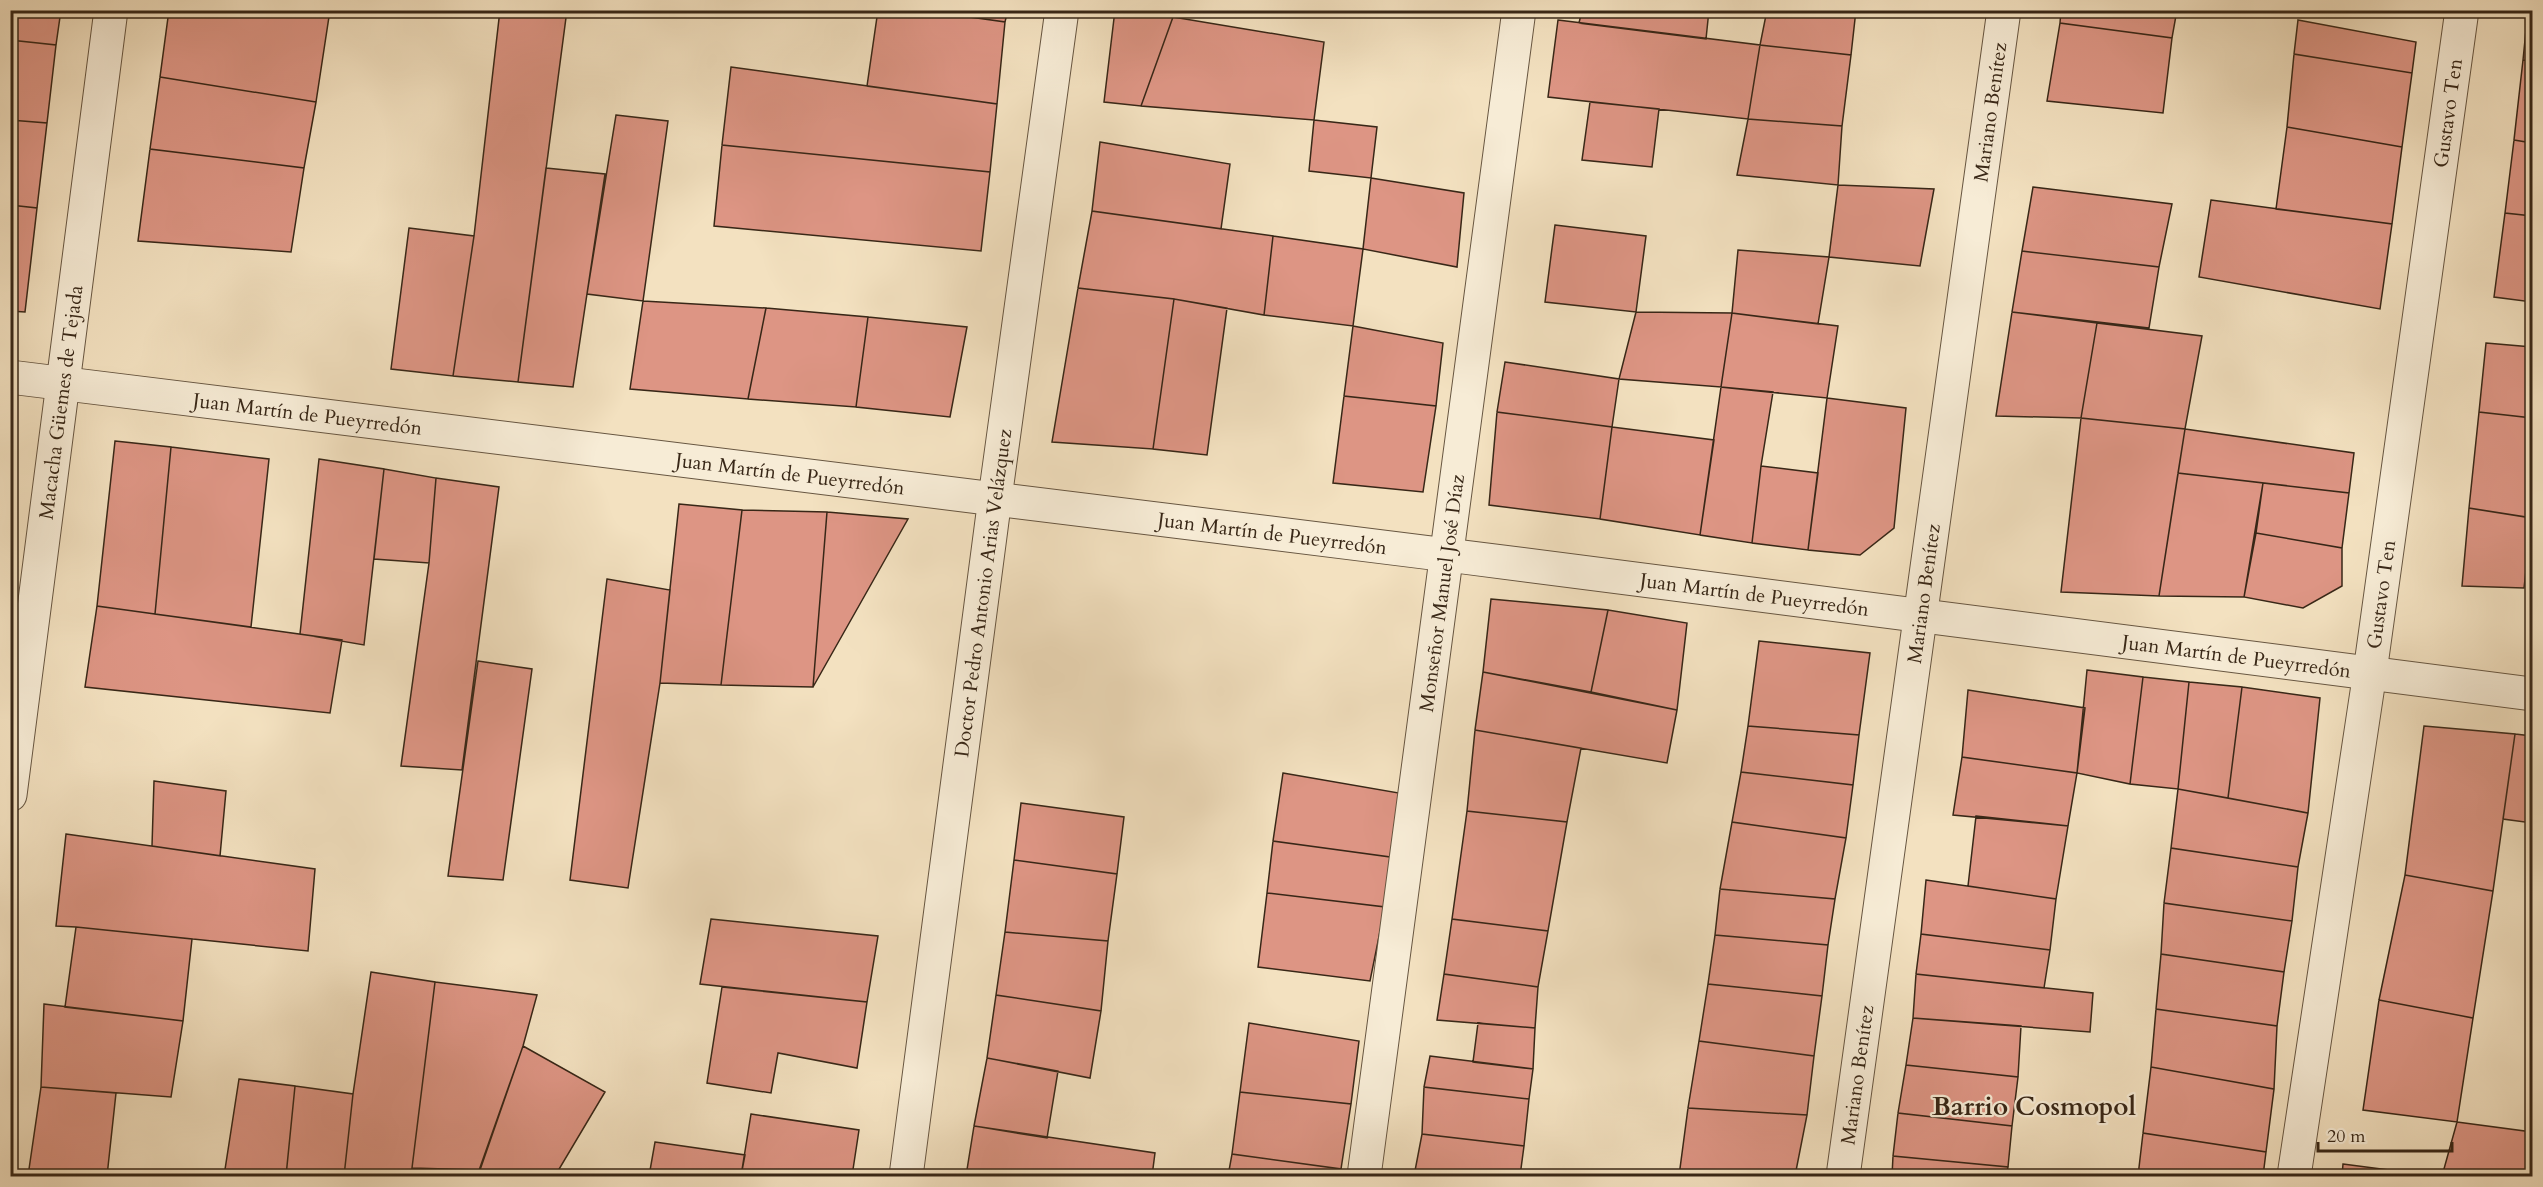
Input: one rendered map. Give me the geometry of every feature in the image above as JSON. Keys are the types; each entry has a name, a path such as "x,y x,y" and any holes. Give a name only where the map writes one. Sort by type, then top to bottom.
{"street":[{"name":"Macacha Güemes de Tejada","path":"10,795 111,10"},
{"name":"Doctor Pedro Antonio Arias Velázquez","path":"906,1176 1062,10"},
{"name":"Monseñor Manuel José Díaz","path":"1364,1176 1519,10"},
{"name":"Mariano Benítez","path":"1843,1176 2004,10"},
{"name":"Gustavo Ten","path":"2294,1176 2370,672 2462,10"},
{"name":"Juan Martín de Pueyrredón","path":"10,376 1448,555 2532,694"}],"building":[{"path":"10,10 61,10 56,45 10,40"},
{"path":"169,10 330,10 316,102 160,77"},
{"path":"500,10 567,10 518,382 453,376 474,236"},
{"path":"878,10 920,10 1005,22 997,104 867,86"},
{"path":"920,10 1008,10 1005,22"},
{"path":"1115,10 1173,17 1141,106 1104,102"},
{"path":"1128,10 1176,10 1173,17"},
{"path":"1582,10 1709,10 1706,39 1579,23"},
{"path":"1767,10 1856,10 1851,55 1760,45"},
{"path":"2061,10 2177,10 2172,38 2060,23"},
{"path":"2528,10 2532,10 2532,61 2523,60"},
{"path":"1173,17 1324,42 1314,120 1141,106"},
{"path":"1558,20 1760,45 1748,119 1548,97"},
{"path":"2298,20 2416,42 2412,73 2294,54"},
{"path":"2060,23 2172,38 2163,113 2047,101"},
{"path":"10,40 56,45 47,123 10,120"},
{"path":"1760,45 1851,55 1842,126 1748,119"},
{"path":"2294,54 2412,73 2402,147 2287,127"},
{"path":"2523,60 2532,61 2532,143 2514,140"},
{"path":"731,67 997,104 990,172 722,145"},
{"path":"160,77 316,102 304,168 150,149"},
{"path":"1590,102 1659,109 1652,167 1582,160"},
{"path":"616,115 668,121 643,301 587,294"},
{"path":"1748,119 1842,126 1838,185 1737,175"},
{"path":"10,120 47,123 37,208 10,205"},
{"path":"1314,120 1377,127 1371,178 1309,171"},
{"path":"2287,127 2402,147 2392,224 2276,209"},
{"path":"2514,140 2532,143 2532,216 2505,213"},
{"path":"1100,142 1230,164 1221,229 1092,211"},
{"path":"722,145 990,172 981,251 714,226"},
{"path":"150,149 304,168 291,252 138,241"},
{"path":"546,168 605,174 573,387 518,382"},
{"path":"1371,178 1464,193 1457,267 1363,249"},
{"path":"1838,185 1934,189 1920,266 1829,257"},
{"path":"2033,187 2172,204 2159,267 2022,251"},
{"path":"2211,200 2392,224 2380,309 2199,277"},
{"path":"10,205 37,208 25,312 10,311"},
{"path":"1092,211 1273,236 1264,315 1174,299 1078,288"},
{"path":"2505,213 2532,216 2532,302 2494,297"},
{"path":"1555,225 1646,236 1636,312 1545,302"},
{"path":"409,228 474,236 453,376 391,369"},
{"path":"1273,236 1363,249 1353,326 1264,315"},
{"path":"1738,250 1829,257 1818,324 1732,313"},
{"path":"2022,251 2159,267 2149,328 2012,312"},
{"path":"1078,288 1174,299 1153,449 1052,442"},
{"path":"1174,299 1227,308 1207,455 1153,449"},
{"path":"643,301 766,308 748,399 630,389"},
{"path":"766,308 868,317 856,407 748,399"},
{"path":"1636,312 1732,313 1721,387 1619,379"},
{"path":"2012,312 2097,323 2081,418 1996,416"},
{"path":"1732,313 1838,326 1827,398 1721,387"},
{"path":"868,317 967,327 950,417 856,407"},
{"path":"2097,323 2202,336 2185,429 2081,418"},
{"path":"1353,326 1443,343 1436,406 1344,396"},
{"path":"2486,343 2532,347 2532,418 2479,412"},
{"path":"1505,362 1619,379 1612,427 1497,412"},
{"path":"1721,387 1773,392 1752,543 1700,535"},
{"path":"1344,396 1436,406 1423,492 1333,483"},
{"path":"1827,398 1906,408 1894,528 1860,555 1808,550"},
{"path":"1497,412 1612,427 1600,519 1489,505"},
{"path":"2479,412 2532,418 2532,518 2469,508"},
{"path":"2081,418 2185,429 2159,596 2061,592"},
{"path":"1612,427 1714,440 1700,535 1600,519"},
{"path":"2185,429 2354,453 2349,493 2178,473"},
{"path":"115,441 171,447 155,614 97,606"},
{"path":"171,447 269,459 251,627 155,614"},
{"path":"319,459 384,469 364,645 300,634"},
{"path":"1761,466 1818,473 1808,550 1752,543"},
{"path":"384,469 436,478 429,563 374,559"},
{"path":"2178,473 2263,483 2244,597 2159,596"},
{"path":"436,478 499,487 462,770 401,766 429,563"},
{"path":"2263,483 2349,493 2342,548 2256,533"},
{"path":"679,504 742,510 721,685 660,683"},
{"path":"2469,508 2532,518 2524,588 2462,586"},
{"path":"742,510 827,512 813,687 721,685"},
{"path":"827,512 908,519 813,687"},
{"path":"2256,533 2342,548 2342,586 2303,608 2244,597"},
{"path":"607,579 670,590 660,683 628,888 570,880"},
{"path":"1491,599 1608,610 1591,692 1483,672"},
{"path":"97,606 342,640 330,713 85,687"},
{"path":"1608,610 1687,623 1677,710 1591,692"},
{"path":"1759,641 1870,653 1859,735 1748,726"},
{"path":"478,661 532,669 503,880 448,876"},
{"path":"2087,670 2143,677 2130,784 2077,773"},
{"path":"1483,672 1677,710 1667,763 1475,730"},
{"path":"2143,677 2189,682 2178,789 2130,784"},
{"path":"2189,682 2242,687 2228,798 2178,789"},
{"path":"2242,687 2320,698 2308,813 2228,798"},
{"path":"1968,690 2085,708 2077,773 1962,757"},
{"path":"1748,726 1859,735 1853,785 1741,772"},
{"path":"2424,726 2515,734 2493,891 2405,875"},
{"path":"1475,730 1581,748 1567,822 1467,811"},
{"path":"2515,734 2532,736 2532,823 2503,819"},
{"path":"1962,757 2077,773 2068,826 1953,815"},
{"path":"1741,772 1853,785 1846,838 1732,822"},
{"path":"1283,773 1399,793 1390,857 1273,841"},
{"path":"154,781 226,791 220,856 152,846"},
{"path":"2178,789 2308,813 2298,867 2171,848"},
{"path":"1021,803 1124,817 1117,874 1014,860"},
{"path":"1467,811 1567,822 1548,931 1452,919"},
{"path":"1976,816 2068,826 2056,899 1968,886"},
{"path":"1732,822 1846,838 1835,899 1720,889"},
{"path":"66,834 315,869 308,951 56,926"},
{"path":"1273,841 1390,857 1385,907 1267,893"},
{"path":"2171,848 2298,867 2292,921 2164,903"},
{"path":"1014,860 1117,874 1108,941 1005,932"},
{"path":"2405,875 2493,891 2473,1018 2379,1000"},
{"path":"1926,880 2056,899 2050,950 1921,934"},
{"path":"1720,889 1835,899 1828,945 1715,935"},
{"path":"1267,893 1385,907 1370,981 1258,967"},
{"path":"2164,903 2292,921 2284,972 2161,954"},
{"path":"711,919 878,936 867,1002 700,984"},
{"path":"1452,919 1548,931 1538,987 1444,974"},
{"path":"76,927 192,939 183,1021 65,1007"},
{"path":"1005,932 1108,941 1101,1011 996,995"},
{"path":"1921,934 2050,950 2044,988 1916,974"},
{"path":"1715,935 1828,945 1822,996 1708,984"},
{"path":"2161,954 2284,972 2277,1026 2156,1009"},
{"path":"371,972 435,982 411,1176 344,1176 353,1094"},
{"path":"1444,974 1538,987 1535,1028 1437,1020"},
{"path":"1916,974 2093,993 2090,1032 1913,1018"},
{"path":"435,982 537,995 523,1046 480,1170 412,1168"},
{"path":"1708,984 1822,996 1814,1056 1699,1041"},
{"path":"722,987 867,1002 857,1068 778,1053 771,1093 707,1083"},
{"path":"996,995 1101,1011 1090,1078 987,1058"},
{"path":"2379,1000 2473,1018 2457,1122 2363,1110"},
{"path":"44,1004 183,1021 171,1097 41,1087"},
{"path":"2156,1009 2277,1026 2274,1089 2151,1067"},
{"path":"1913,1018 2021,1026 2018,1077 1906,1065"},
{"path":"1249,1023 1359,1041 1351,1104 1240,1092"},
{"path":"1478,1023 1535,1028 1533,1069 1473,1062"},
{"path":"1699,1041 1814,1056 1807,1115 1688,1108"},
{"path":"523,1046 605,1092 555,1176 477,1176"},
{"path":"1430,1056 1533,1069 1529,1099 1424,1087"},
{"path":"987,1058 1058,1071 1047,1138 974,1126"},
{"path":"1906,1065 2018,1077 2012,1126 1898,1113"},
{"path":"2151,1067 2274,1089 2266,1152 2143,1133"},
{"path":"239,1079 295,1086 286,1176 224,1176"},
{"path":"295,1086 353,1094 344,1176 286,1176"},
{"path":"41,1087 116,1093 107,1176 28,1176"},
{"path":"1424,1087 1529,1099 1524,1146 1422,1134"},
{"path":"1240,1092 1351,1104 1341,1169 1232,1154"},
{"path":"1688,1108 1807,1115 1795,1176 1679,1176"},
{"path":"1898,1113 2012,1126 2008,1167 1893,1156"},
{"path":"751,1114 859,1130 852,1176 741,1176"},
{"path":"2457,1122 2532,1132 2532,1176 2442,1176"},
{"path":"974,1126 1155,1153 1152,1176 966,1176"},
{"path":"2143,1133 2266,1152 2263,1176 2138,1176"},
{"path":"1422,1134 1524,1146 1520,1176 1414,1176"},
{"path":"655,1142 745,1155 741,1176 649,1176"},
{"path":"1232,1154 1341,1169 1339,1176 1228,1176"},
{"path":"1893,1156 2008,1167 2006,1176 1892,1176"},
{"path":"2343,1164 2435,1176 2342,1176"}],"district":[{"name":"Barrio Cosmopol","path":"2034,1106"}]}
